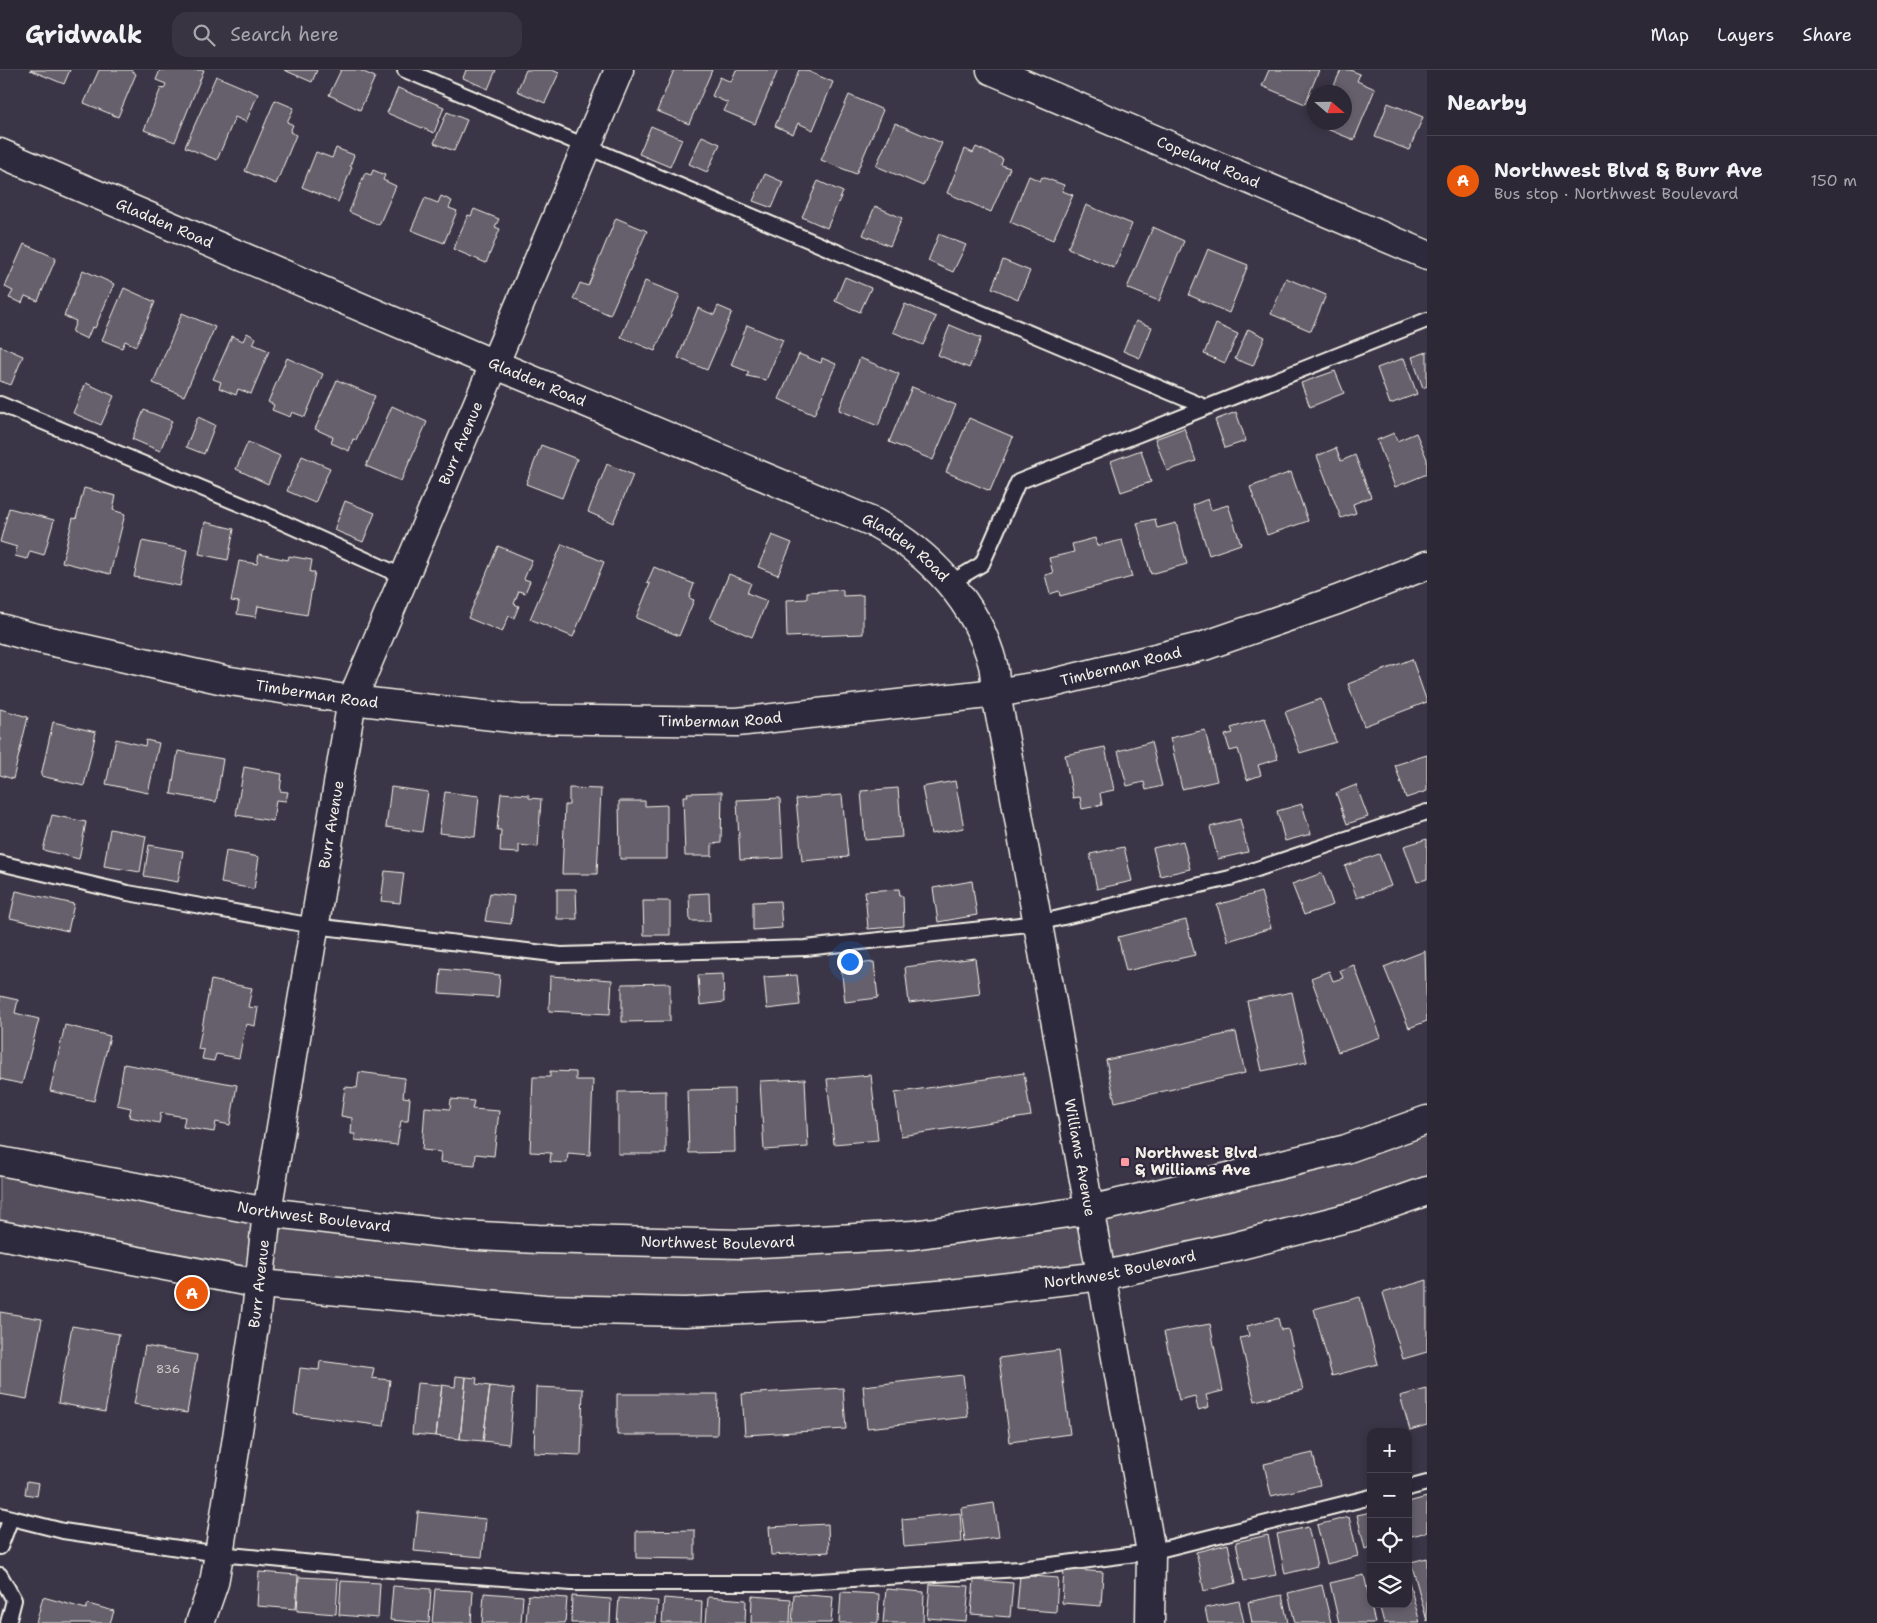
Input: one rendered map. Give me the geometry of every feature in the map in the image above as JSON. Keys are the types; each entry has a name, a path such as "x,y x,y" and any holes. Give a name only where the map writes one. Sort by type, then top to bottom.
{"street":[{"name":"Burr Avenue","path":"200,1623 214,1583 219,1554 260,1284 267,1212 352,700 619,70"},
{"name":"Copeland Road","path":"991,70 1427,255"},
{"name":"Gladden Road","path":"0,152 494,364 875,523 921,553 950,584 974,619 985,641 994,668 996,693"},
{"name":"Timberman Road","path":"0,628 224,680 352,700 519,719 737,722 996,693 1049,684 1204,646 1337,600 1427,565"},
{"name":"Williams Avenue","path":"996,693 1151,1552 1150,1623"},
{"name":"Northwest Boulevard","path":"0,1161 267,1212 460,1235 538,1239 741,1244 914,1235 1089,1210 1346,1149 1427,1120"},
{"name":"Northwest Boulevard","path":"0,1235 260,1284 544,1309 685,1312 852,1303 950,1294 1101,1276 1229,1248 1358,1215 1427,1191"}],"lane":[{"path":"405,70 1205,407"},
{"path":"950,584 982,564 1018,482 1427,320"},
{"path":"0,404 271,517 404,577"},
{"path":"0,863 128,894 314,926 561,954 805,948 1038,923 1230,878 1427,812"},
{"path":"1412,1487 1427,1483"},
{"path":"0,1547 6,1516 64,1530 219,1554 571,1584 786,1583 1011,1570 1151,1552 1367,1498"},
{"path":"0,1575 14,1600 8,1623"}],"shaded area":[{"path":"1427,1120 1427,1191 1101,1276 545,1309 0,1235 0,1161 267,1212 741,1244 1089,1210"}],"building":[{"path":"30,70 70,70 64,84"},
{"path":"99,70 131,70 136,74 118,117 84,103"},
{"path":"160,70 204,70 175,142 144,130 161,88 164,89 166,84 156,80"},
{"path":"284,70 317,70 312,82"},
{"path":"341,70 359,70 375,77 360,110 329,95"},
{"path":"466,70 496,70 488,89 463,78"},
{"path":"526,70 552,70 559,73 545,103 517,91"},
{"path":"674,70 712,70 689,124 657,111"},
{"path":"736,70 778,70 755,124 724,111 728,103 712,96 720,77 731,82"},
{"path":"799,70 805,70 833,82 813,130 798,123 793,134 775,126"},
{"path":"1269,70 1319,70 1313,85 1307,85 1305,104 1262,86"},
{"path":"1341,70 1350,70 1360,74 1357,81 1375,89 1354,140 1329,130 1352,130 1352,85 1334,85"},
{"path":"216,76 258,94 246,122 235,117 217,160 185,147"},
{"path":"398,88 444,107 434,133 387,113"},
{"path":"849,95 883,110 856,174 821,160"},
{"path":"275,100 294,108 287,122 293,125 290,132 296,135 276,184 245,171"},
{"path":"1388,103 1423,117 1409,150 1375,137"},
{"path":"447,112 467,120 454,151 434,143"},
{"path":"895,123 942,143 923,186 876,166"},
{"path":"651,126 682,139 670,167 639,154"},
{"path":"702,136 720,144 707,172 689,164"},
{"path":"976,147 1003,159 1001,165 1010,168 991,212 947,193 965,149 973,153"},
{"path":"336,148 354,155 350,166 352,167 338,202 302,187 316,152 332,158"},
{"path":"373,170 385,175 383,180 396,186 379,225 349,212 365,173 371,175"},
{"path":"765,174 783,182 772,208 753,201"},
{"path":"1029,176 1040,181 1042,177 1064,185 1062,191 1073,195 1053,240 1010,222"},
{"path":"818,181 843,192 827,228 802,217"},
{"path":"441,196 452,201 449,208 457,211 444,243 411,230 425,198 438,203"},
{"path":"1086,205 1132,224 1114,268 1068,248"},
{"path":"875,206 902,218 890,246 863,235"},
{"path":"474,209 499,219 495,227 500,229 486,263 453,249 468,215 471,216"},
{"path":"616,218 647,231 610,315 573,299 580,283 588,286"},
{"path":"1153,227 1184,241 1159,301 1127,288"},
{"path":"939,234 966,245 953,272 928,261"},
{"path":"24,244 56,258 38,301 25,296 22,303 9,298 13,291 5,287"},
{"path":"1208,249 1248,265 1229,313 1189,295"},
{"path":"1003,260 1030,271 1018,299 992,288"},
{"path":"83,270 114,284 95,328 92,327 87,339 72,332 76,321 64,316"},
{"path":"845,277 871,288 860,312 835,301"},
{"path":"1286,278 1326,295 1311,331 1271,314"},
{"path":"645,281 680,295 655,351 621,337"},
{"path":"124,288 155,302 136,346 125,341 122,348 102,340"},
{"path":"905,304 936,317 923,345 893,332"},
{"path":"718,306 732,312 707,370 678,358 698,308 714,315"},
{"path":"182,313 215,327 184,396 153,383"},
{"path":"1136,321 1152,327 1140,358 1123,351"},
{"path":"1216,324 1238,334 1225,363 1204,354"},
{"path":"747,325 783,340 766,380 747,376 749,372 731,365"},
{"path":"950,325 981,338 969,368 938,355"},
{"path":"1248,329 1265,337 1253,366 1235,359"},
{"path":"247,333 256,338 253,344 269,351 251,394 238,389 236,395 219,388 221,382 213,379 232,336 243,341"},
{"path":"0,346 23,356 11,385 0,381"},
{"path":"1427,352 1427,386 1423,388 1412,357"},
{"path":"799,354 821,363 822,358 836,364 814,415 779,399"},
{"path":"287,358 323,374 305,417 292,412 290,417 272,410 274,405 268,402"},
{"path":"860,358 899,374 878,426 839,410"},
{"path":"1404,358 1417,394 1390,404 1377,368"},
{"path":"1335,371 1344,393 1310,407 1301,383"},
{"path":"337,380 375,396 356,440 353,439 349,451 331,443 333,437 315,429"},
{"path":"86,383 114,396 101,425 73,413"},
{"path":"912,387 956,405 933,460 889,442"},
{"path":"392,406 427,422 401,481 366,466"},
{"path":"144,410 172,421 160,451 132,439"},
{"path":"1236,412 1246,441 1225,448 1215,420"},
{"path":"198,417 215,425 204,454 186,447"},
{"path":"969,418 1013,437 990,491 946,472"},
{"path":"1184,428 1196,461 1167,471 1155,439"},
{"path":"1394,433 1397,441 1416,433 1427,459 1427,474 1395,487 1377,440"},
{"path":"248,442 280,456 268,484 236,469"},
{"path":"541,445 577,459 562,498 526,484"},
{"path":"1336,448 1341,461 1355,455 1371,497 1353,504 1356,513 1341,518 1317,456"},
{"path":"1141,450 1151,482 1121,492 1111,461"},
{"path":"302,456 330,468 315,503 287,491"},
{"path":"607,464 633,475 613,523 588,512"},
{"path":"1291,472 1308,521 1267,535 1250,487"},
{"path":"84,488 116,496 113,510 125,514 110,574 62,562 73,518 76,519"},
{"path":"1208,499 1211,510 1228,505 1241,544 1209,555 1193,505"},
{"path":"345,501 375,513 363,542 334,530"},
{"path":"9,508 54,520 44,555 30,551 27,559 15,556 17,547 0,542"},
{"path":"1155,519 1157,528 1176,523 1187,564 1151,574 1137,523"},
{"path":"205,522 234,529 228,560 199,554"},
{"path":"772,535 792,543 778,575 758,567"},
{"path":"1095,538 1097,546 1122,540 1132,577 1060,596 1059,591 1050,594 1045,575 1053,573 1049,558 1074,552 1072,544"},
{"path":"142,541 187,550 180,586 134,577"},
{"path":"562,544 604,562 573,637 530,619"},
{"path":"498,546 532,560 524,579 530,581 525,593 519,591 514,604 519,606 514,618 509,616 502,632 468,618"},
{"path":"259,554 288,560 289,556 312,560 310,572 315,572 307,615 258,606 256,617 237,614 239,602 231,601 239,561 257,564"},
{"path":"654,567 694,584 689,598 694,600 679,636 636,618 650,584 647,583"},
{"path":"729,574 751,583 747,593 767,601 752,637 710,619"},
{"path":"843,590 843,596 863,595 863,634 787,637 786,600 807,599 807,592"},
{"path":"1412,659 1427,702 1364,726 1348,684"},
{"path":"1321,699 1336,742 1300,753 1285,712"},
{"path":"0,709 28,717 13,779 0,775"},
{"path":"1265,718 1278,759 1258,765 1261,775 1247,780 1238,749 1230,751 1225,735 1233,733 1231,728"},
{"path":"53,722 96,732 84,786 41,776"},
{"path":"1205,730 1217,781 1182,789 1170,738"},
{"path":"116,739 145,746 146,740 159,743 148,793 106,784"},
{"path":"1151,742 1162,786 1146,790 1144,782 1127,786 1118,751"},
{"path":"1105,747 1114,790 1100,793 1102,805 1082,809 1080,797 1073,798 1065,755"},
{"path":"178,751 223,759 216,802 171,794"},
{"path":"1427,755 1427,791 1406,798 1395,765"},
{"path":"244,767 282,774 280,791 288,792 286,801 276,800 273,821 236,815"},
{"path":"955,781 964,828 931,834 922,787"},
{"path":"1356,785 1368,817 1347,824 1336,793"},
{"path":"391,787 428,792 422,832 386,827"},
{"path":"569,788 601,789 597,874 562,874 565,805 569,805"},
{"path":"898,788 902,837 865,840 861,791"},
{"path":"445,792 479,796 475,837 439,833"},
{"path":"722,792 721,843 712,844 712,856 685,856 683,796 688,796 687,793"},
{"path":"501,793 529,795 529,798 541,799 538,847 519,845 519,853 500,852 501,830 497,830"},
{"path":"842,795 848,857 802,861 796,799"},
{"path":"780,798 783,858 740,860 737,800"},
{"path":"619,801 645,801 645,806 667,805 667,859 620,859"},
{"path":"1302,804 1311,834 1285,841 1277,811"},
{"path":"52,815 86,822 79,859 43,850"},
{"path":"1240,819 1248,852 1218,859 1210,827"},
{"path":"110,829 146,836 140,872 104,866"},
{"path":"1427,839 1427,879 1417,882 1404,846"},
{"path":"1183,841 1190,869 1160,876 1153,848"},
{"path":"149,845 183,851 178,882 144,876"},
{"path":"1124,847 1132,881 1097,889 1090,854"},
{"path":"226,851 259,857 254,889 221,883"},
{"path":"1379,854 1391,886 1357,898 1345,866"},
{"path":"385,871 404,873 400,903 381,901"},
{"path":"1322,873 1333,905 1304,915 1292,884"},
{"path":"972,881 977,915 938,922 933,888"},
{"path":"557,889 576,889 577,919 557,919"},
{"path":"899,889 900,896 903,896 904,926 868,929 865,891"},
{"path":"16,891 74,904 68,931 10,918"},
{"path":"1261,892 1271,928 1228,941 1217,905"},
{"path":"490,893 514,896 511,924 485,921"},
{"path":"709,893 710,921 690,921 689,894"},
{"path":"643,901 670,901 670,935 644,935"},
{"path":"780,901 782,928 753,930 753,902"},
{"path":"1186,920 1195,955 1126,971 1118,937"},
{"path":"1425,951 1427,1021 1409,1028 1384,967"},
{"path":"975,958 980,994 909,1003 905,967"},
{"path":"874,962 878,998 845,1002 841,966"},
{"path":"1354,965 1381,1037 1338,1052 1311,978 1329,971 1333,981 1343,978 1340,970"},
{"path":"441,969 500,975 498,997 439,993"},
{"path":"723,974 724,1002 700,1005 698,975"},
{"path":"797,975 800,1005 767,1009 764,977"},
{"path":"550,976 612,980 610,1014 549,1011"},
{"path":"211,980 252,988 248,1007 258,1008 255,1026 246,1024 239,1058 216,1054 214,1061 202,1059 204,1050 198,1049"},
{"path":"670,983 670,1021 622,1022 622,984"},
{"path":"1292,992 1307,1062 1262,1071 1247,1001"},
{"path":"0,996 18,1000 15,1013 39,1019 22,1084 0,1079"},
{"path":"65,1025 110,1036 94,1101 50,1091"},
{"path":"1236,1032 1245,1073 1115,1102 1106,1060"},
{"path":"124,1064 237,1085 230,1125 216,1122 214,1132 183,1127 185,1117 161,1113 159,1123 129,1117 131,1108 117,1105"},
{"path":"550,1071 576,1072 576,1080 593,1080 590,1155 568,1153 567,1163 550,1162 551,1153 530,1152 533,1077 550,1077"},
{"path":"359,1072 405,1078 403,1097 410,1098 408,1121 401,1121 397,1145 355,1140 355,1134 351,1134 352,1118 341,1116 345,1087 357,1088"},
{"path":"1024,1073 1031,1116 901,1136 895,1093"},
{"path":"871,1075 878,1140 834,1144 827,1079"},
{"path":"805,1079 808,1147 764,1150 760,1081"},
{"path":"734,1089 735,1152 689,1153 687,1090"},
{"path":"666,1091 666,1154 618,1154 618,1092"},
{"path":"451,1099 474,1101 472,1109 499,1111 494,1156 476,1154 475,1165 440,1162 441,1152 422,1150 425,1107 450,1109"},
{"path":"1427,1280 1427,1352 1403,1359 1383,1293"},
{"path":"1360,1297 1378,1364 1332,1376 1314,1309"},
{"path":"0,1312 42,1319 27,1399 0,1394"},
{"path":"1278,1318 1281,1330 1288,1329 1303,1390 1255,1401 1240,1338 1249,1336 1247,1326"},
{"path":"1210,1324 1223,1391 1206,1395 1209,1407 1198,1410 1195,1396 1179,1400 1164,1332"},
{"path":"72,1326 119,1334 105,1412 58,1403"},
{"path":"145,1346 197,1355 187,1413 134,1404"},
{"path":"1059,1350 1070,1434 1010,1442 999,1358"},
{"path":"320,1361 374,1368 372,1378 390,1380 384,1426 294,1414 300,1368 319,1370"},
{"path":"963,1375 968,1417 867,1428 863,1386"},
{"path":"456,1376 466,1377 460,1439 436,1436 442,1385 455,1387"},
{"path":"466,1377 477,1378 476,1384 490,1386 483,1441 460,1439"},
{"path":"417,1383 442,1385 436,1436 412,1434"},
{"path":"490,1386 514,1389 509,1444 483,1441"},
{"path":"536,1387 583,1389 581,1455 534,1453"},
{"path":"843,1388 846,1429 745,1435 742,1394"},
{"path":"1427,1389 1427,1425 1412,1429 1409,1428 1400,1396"},
{"path":"617,1394 718,1394 717,1435 617,1435"},
{"path":"1313,1453 1320,1485 1271,1496 1264,1464"},
{"path":"27,1481 39,1483 37,1496 25,1494"},
{"path":"1427,1497 1427,1532 1412,1536 1412,1518 1412,1501"},
{"path":"994,1503 999,1537 965,1541 961,1508"},
{"path":"418,1512 486,1519 482,1557 414,1551"},
{"path":"960,1513 962,1542 904,1547 902,1519"},
{"path":"1367,1513 1367,1548 1365,1549 1357,1515"},
{"path":"1349,1517 1358,1556 1327,1564 1317,1525"},
{"path":"828,1524 829,1552 771,1555 769,1527"},
{"path":"1308,1527 1317,1566 1285,1574 1277,1534"},
{"path":"695,1530 695,1559 636,1558 636,1531"},
{"path":"1268,1535 1276,1575 1244,1581 1236,1542"},
{"path":"1228,1544 1236,1583 1204,1591 1196,1552"},
{"path":"1427,1558 1427,1621 1412,1566 1412,1562"},
{"path":"1064,1569 1103,1572 1101,1606 1062,1603"},
{"path":"259,1572 298,1575 296,1609 257,1606"},
{"path":"1020,1575 1058,1578 1056,1612 1017,1609"},
{"path":"1364,1575 1367,1588 1367,1608 1372,1608 1375,1623 1339,1623 1330,1583"},
{"path":"299,1577 338,1579 336,1614 297,1611"},
{"path":"974,1580 1013,1583 1010,1617 971,1614"},
{"path":"341,1581 380,1583 378,1618 339,1615"},
{"path":"930,1584 969,1586 966,1621 927,1618"},
{"path":"1322,1585 1331,1623 1295,1623 1288,1593"},
{"path":"393,1586 431,1589 429,1623 390,1620"},
{"path":"435,1589 473,1591 471,1623 432,1623"},
{"path":"886,1589 924,1592 923,1623 883,1623"},
{"path":"841,1592 879,1594 878,1623 839,1623"},
{"path":"484,1593 523,1596 521,1623 482,1623"},
{"path":"1412,1593 1420,1623 1384,1623 1380,1608 1412,1608"},
{"path":"794,1594 833,1597 831,1623 792,1623"},
{"path":"528,1595 567,1598 565,1623 526,1623"},
{"path":"1282,1595 1288,1623 1252,1623 1248,1602"},
{"path":"572,1596 611,1599 610,1623 571,1623"},
{"path":"752,1596 791,1599 790,1623 751,1623"},
{"path":"43,1597 86,1609 88,1604 114,1611 110,1623 36,1623"},
{"path":"708,1597 746,1600 745,1623 706,1623"},
{"path":"619,1598 658,1601 656,1623 617,1623"},
{"path":"664,1598 702,1601 701,1623 662,1623"},
{"path":"1239,1601 1244,1623 1208,1623 1205,1608"}],"place":[{"name":"Northwest Blvd & Williams Ave","path":"1125,1162"},
{"name":"Northwest Blvd & Burr Ave","path":"192,1293"}]}
